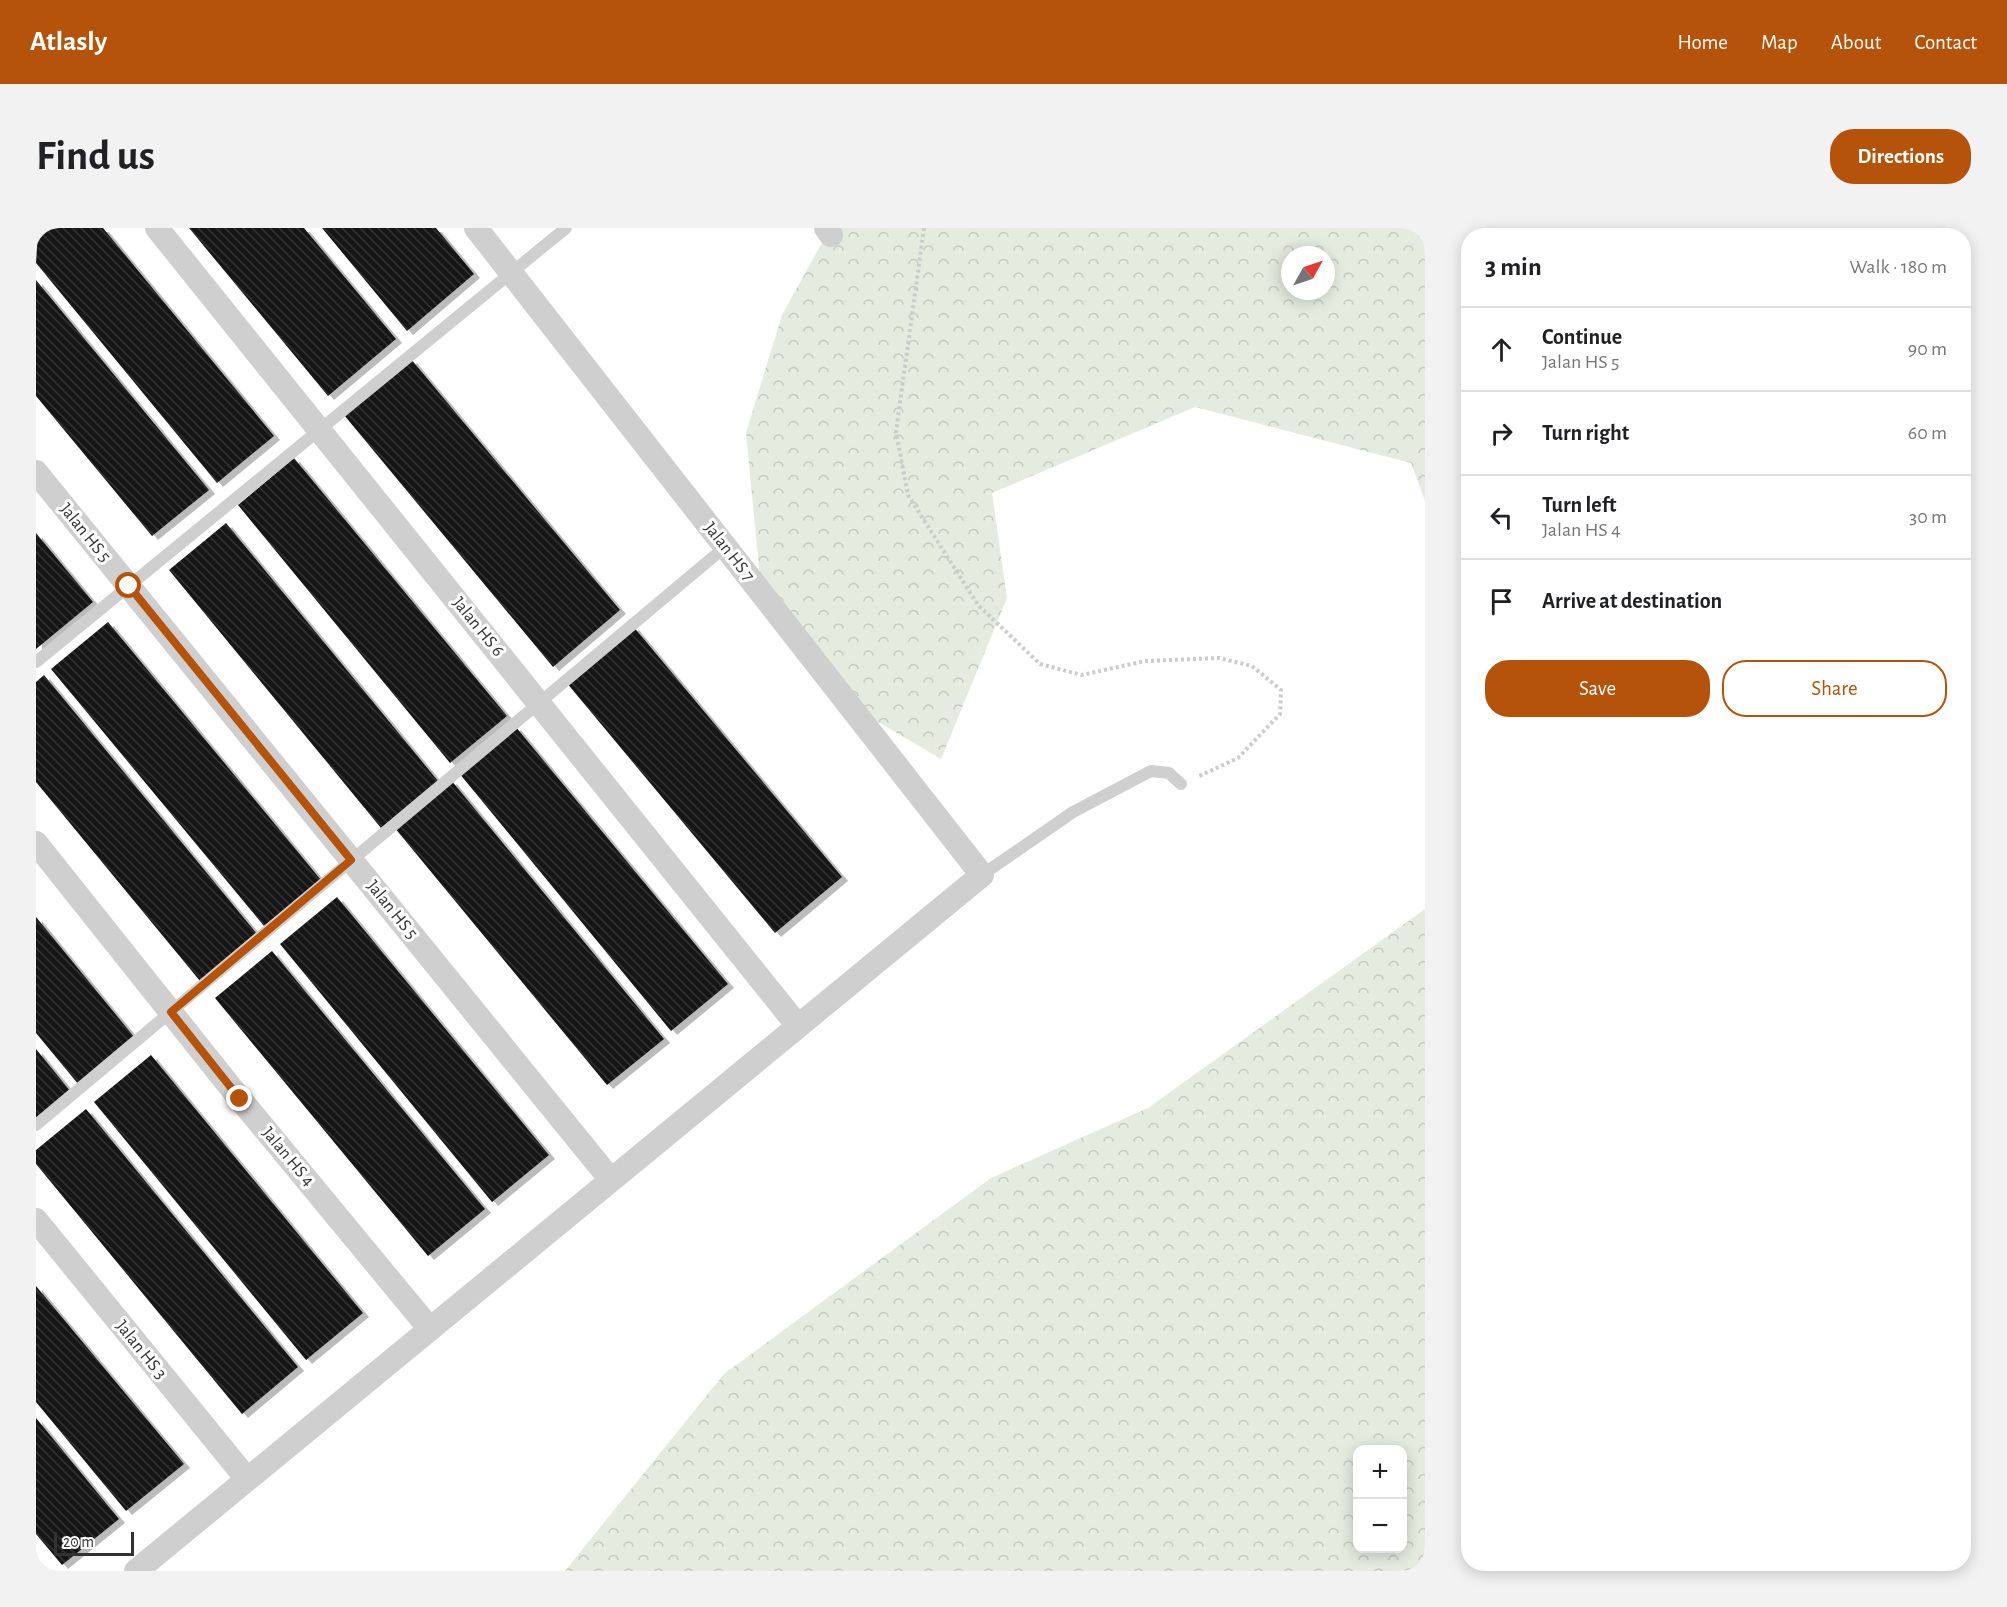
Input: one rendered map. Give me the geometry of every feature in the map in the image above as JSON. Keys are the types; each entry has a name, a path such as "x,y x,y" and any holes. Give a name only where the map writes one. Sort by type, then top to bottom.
{"street":[{"name":"Jalan HS 6","path":"157,228 798,1026"},
{"name":"Jalan HS 7","path":"476,228 982,875"},
{"name":"Jalan HS 5","path":"36,472 611,1180"},
{"name":"Jalan HS 4","path":"36,843 430,1329"},
{"path":"136,1571 982,875"},
{"name":"Jalan HS 3","path":"36,1220 247,1479"}],"lane":[{"path":"36,662 567,228"},
{"path":"36,1125 725,547"},
{"path":"982,875 1073,812 1152,771 1169,773 1181,784"}],"path":[{"path":"924,228 897,432 908,495 978,605 1040,664 1082,675 1145,661 1219,658 1252,666 1281,690 1280,714 1238,758 1181,784"}],"green space":[{"path":"830,228 1425,228 1425,501 1411,463 1195,407 992,493 1007,598 941,759 858,710 761,588 746,433 782,315"},
{"path":"1425,909 1425,1571 565,1571 724,1374 991,1178 1148,1108"}],"building":[{"path":"38,228 103,228 274,436 217,483 36,263"},
{"path":"189,228 304,228 396,339 328,396"},
{"path":"322,228 436,228 474,274 407,331"},
{"path":"36,280 209,490 152,536 36,396"},
{"path":"411,359 620,610 553,667 344,415"},
{"path":"294,458 507,716 450,763 238,505"},
{"path":"226,523 438,781 381,828 169,570"},
{"path":"36,533 93,602 36,649"},
{"path":"108,622 321,880 264,926 51,669"},
{"path":"633,626 842,877 775,933 566,682"},
{"path":"44,675 257,934 200,981 36,782 36,682"},
{"path":"515,726 728,984 671,1031 459,773"},
{"path":"451,780 664,1039 607,1085 394,827"},
{"path":"337,897 549,1155 492,1202 280,944"},
{"path":"36,917 135,1038 79,1085 36,1033"},
{"path":"272,951 485,1209 428,1256 215,998"},
{"path":"36,1049 71,1092 36,1121"},
{"path":"151,1055 363,1313 306,1360 94,1102"},
{"path":"86,1109 298,1367 242,1414 36,1164 36,1150"},
{"path":"36,1286 184,1464 126,1511 36,1402"},
{"path":"36,1418 119,1519 62,1565 36,1534"}],"route":[{"path":"129,586 351,860 171,1012 240,1099"}]}
